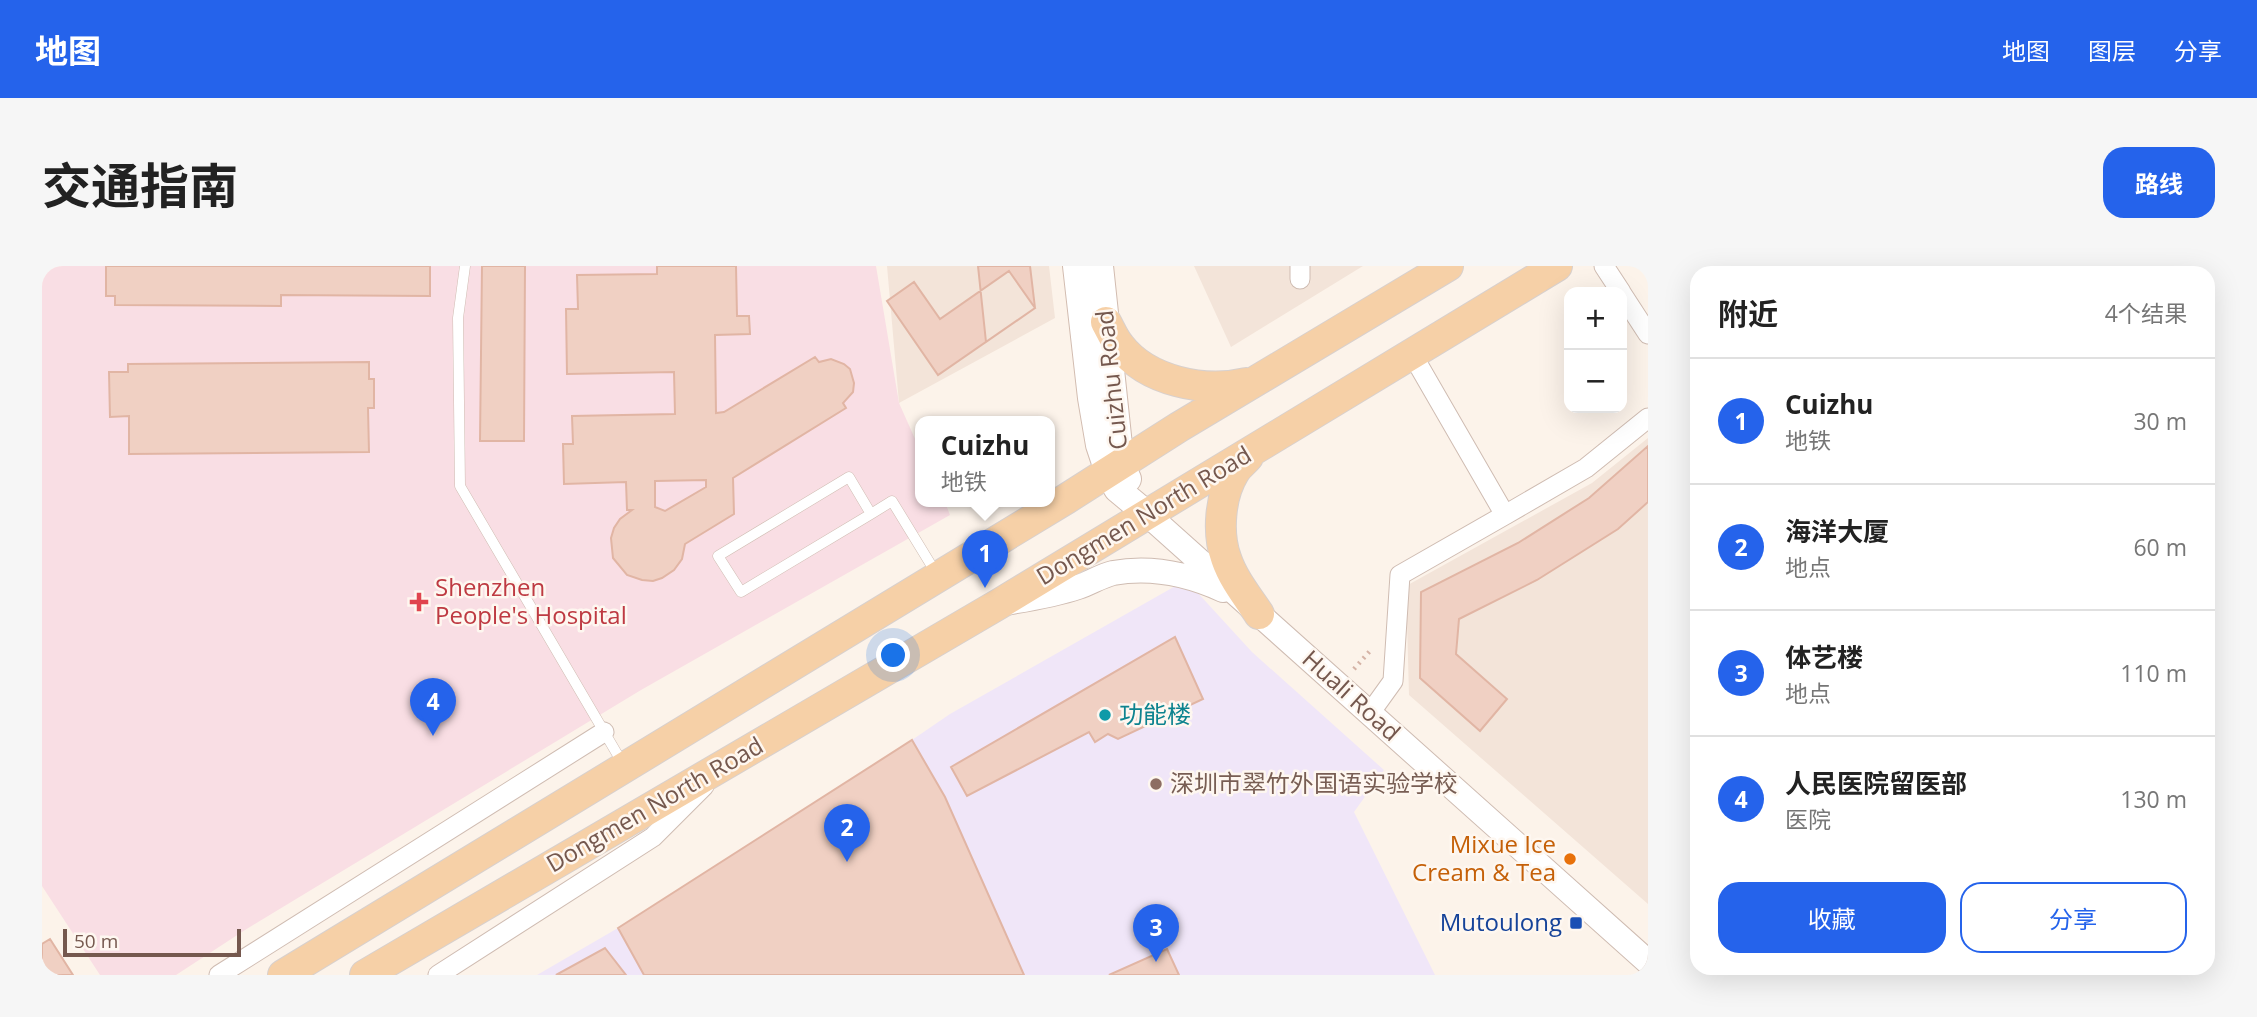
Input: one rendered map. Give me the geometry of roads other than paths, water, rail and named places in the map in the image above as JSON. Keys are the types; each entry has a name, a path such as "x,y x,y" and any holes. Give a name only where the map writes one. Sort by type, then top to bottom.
{"main road":[{"name":"Cuizhu Road","path":"1076,266 1094,419 1114,468"},
{"name":"Cuizhu Road","path":"1100,266 1117,489 1147,514"},
{"name":"Dongmen North Road","path":"1055,505 1448,266"},
{"name":"Dongmen North Road","path":"365,975 999,604 1557,266"},
{"path":"1106,321 1120,346 1139,363 1161,376 1186,384 1214,387 1256,381"},
{"path":"1249,606 1225,556 1222,527 1224,497 1234,472 1256,449"},
{"name":"Dongmen North Road","path":"284,975 1051,507"},
{"path":"403,975 438,932"}],"street":[{"path":"1604,266 1617,287"},
{"path":"1627,302 1648,334"},
{"path":"1412,354 1505,515"},
{"path":"1370,713 1393,681 1400,575 1586,468 1648,418"},
{"name":"Huali Road","path":"1147,514 1648,962"},
{"path":"999,604 1041,598 1111,573 1149,569 1201,580 1249,606"},
{"path":"219,975 604,732"},
{"path":"438,975 653,837 729,761"}],"lane":[{"path":"465,266 458,318 460,486 625,767"},
{"path":"871,514 849,477 719,556 741,593 871,514 892,501 938,577"}],"place":[{"name":"Cuizhu","path":"985,588"},
{"name":"Shenzhen People's Hospital","path":"419,602"},
{"name":"功能楼","path":"1105,715"},
{"name":"人民医院留医部","path":"433,736"},
{"name":"深圳市翠竹外国语实验学校","path":"1156,784"},
{"name":"Mixue Ice Cream & Tea","path":"1570,859"},
{"name":"海洋大厦","path":"847,862"},
{"name":"Mutoulong","path":"1576,923"},
{"name":"体艺楼","path":"1156,962"}]}
